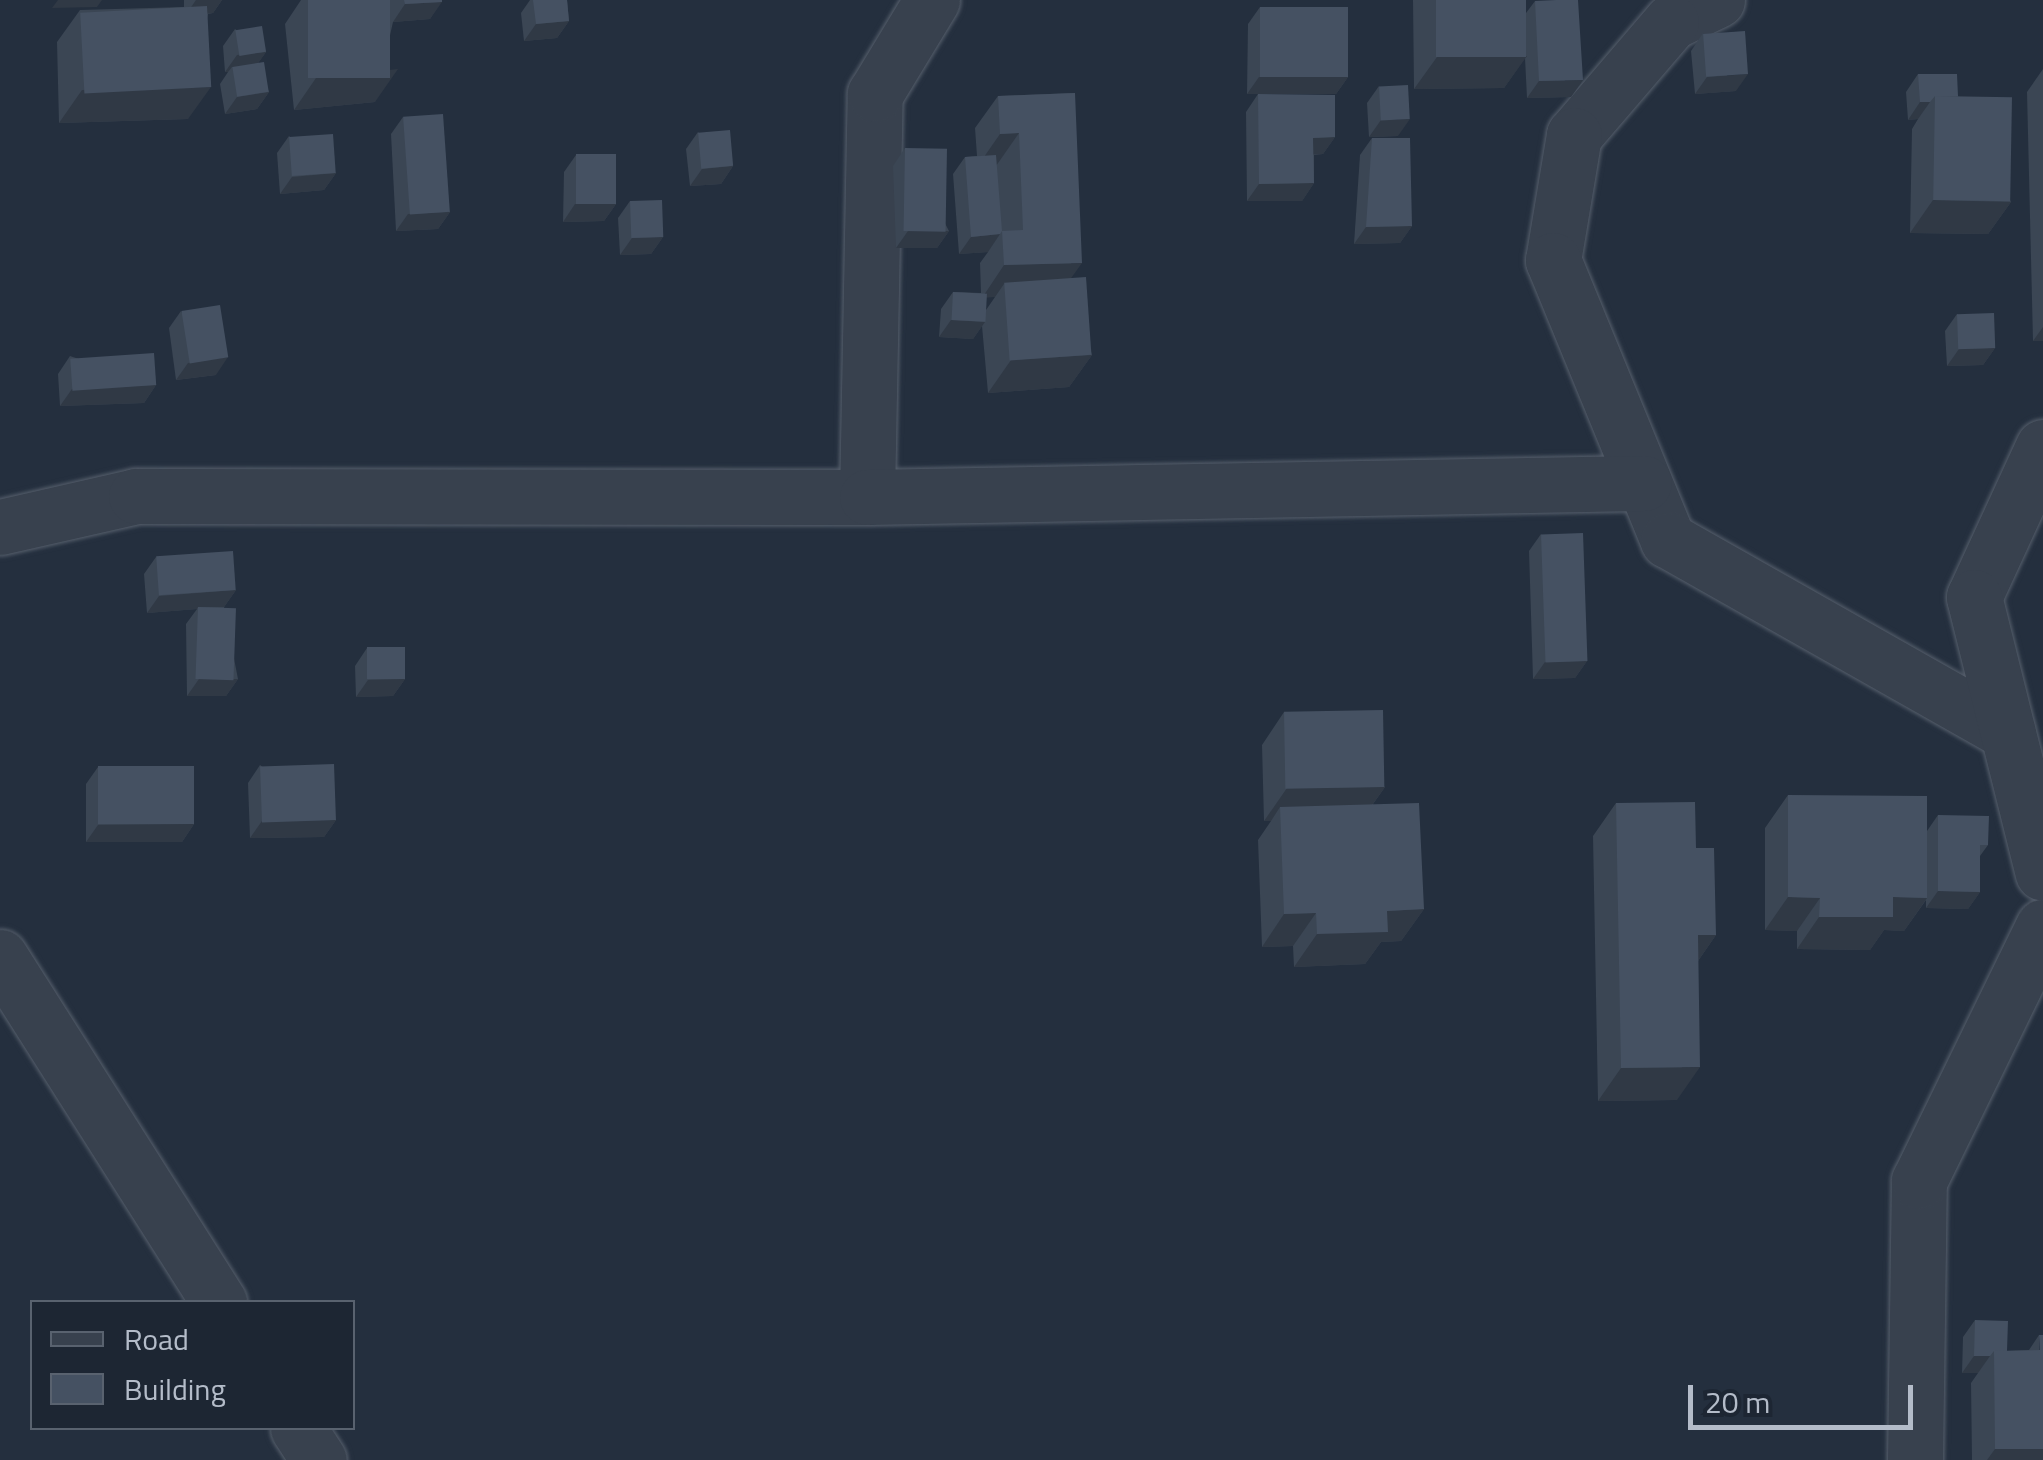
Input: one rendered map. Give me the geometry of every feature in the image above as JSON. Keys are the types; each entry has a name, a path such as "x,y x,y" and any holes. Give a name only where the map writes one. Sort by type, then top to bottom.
{"street":[{"path":"1716,0 1671,22 1574,136 1553,260 1668,540 2008,732"},
{"path":"867,497 875,94 924,3"},
{"path":"2043,446 1974,597 2043,873"},
{"path":"0,527 136,496 867,497 1644,483"},
{"path":"1915,1460 1919,1181 2043,927"},
{"path":"0,957 218,1300"},
{"path":"299,1430 319,1460"}],"building":[{"path":"308,0 390,0 390,78 308,78"},
{"path":"404,0 442,0 442,2 405,4"},
{"path":"533,0 567,0 569,21 536,24"},
{"path":"1436,0 1526,0 1526,57 1436,57"},
{"path":"1578,0 1583,80 1539,81 1535,1"},
{"path":"207,6 211,87 84,94 80,13"},
{"path":"1260,7 1348,7 1348,77 1260,77"},
{"path":"262,26 266,52 239,56 235,30"},
{"path":"1745,31 1748,74 1706,77 1703,34"},
{"path":"264,62 269,92 237,97 232,67"},
{"path":"1918,74 1957,74 1958,96 1935,96 1930,102 1920,102"},
{"path":"1408,85 1410,119 1381,120 1379,87"},
{"path":"1075,93 1082,263 1004,265 1002,231 1023,230 1019,133 1000,134 998,96"},
{"path":"1258,94 1335,95 1335,137 1313,138 1314,183 1259,184"},
{"path":"1935,96 2012,97 2010,201 1933,200"},
{"path":"443,114 450,212 410,215 403,117"},
{"path":"730,130 733,166 701,169 698,133"},
{"path":"333,134 336,173 292,176 289,137"},
{"path":"1372,138 1410,138 1412,226 1366,227"},
{"path":"905,148 947,149 946,232 904,231"},
{"path":"576,154 616,154 616,204 576,204"},
{"path":"996,155 1002,231 971,237 965,157"},
{"path":"662,200 663,237 631,238 630,201"},
{"path":"1086,277 1091,355 1010,361 1004,283"},
{"path":"953,292 987,294 985,322 952,320"},
{"path":"220,305 228,357 190,363 181,311"},
{"path":"1994,313 1995,348 1958,349 1957,314"},
{"path":"154,353 156,385 72,391 70,359"},
{"path":"1583,533 1587,661 1545,662 1541,534"},
{"path":"233,551 236,590 159,595 156,556"},
{"path":"198,607 236,608 233,680 195,679"},
{"path":"367,647 405,647 405,679 367,679"},
{"path":"1383,710 1384,787 1285,789 1284,712"},
{"path":"334,764 336,820 262,823 260,767"},
{"path":"98,766 194,766 194,824 98,824"},
{"path":"1788,795 1927,796 1927,898 1893,897 1893,917 1819,917 1820,898 1788,897"},
{"path":"1695,802 1696,848 1714,848 1716,935 1698,935 1700,1067 1621,1068 1616,803"},
{"path":"1419,803 1424,909 1387,911 1388,932 1317,934 1316,913 1284,914 1280,807"},
{"path":"1938,815 1989,816 1988,845 1980,845 1980,892 1938,891"},
{"path":"1975,1320 2008,1321 2007,1351 1974,1356"},
{"path":"2039,1335 2043,1335 2043,1449 1995,1449 1994,1351 2040,1350"}]}
